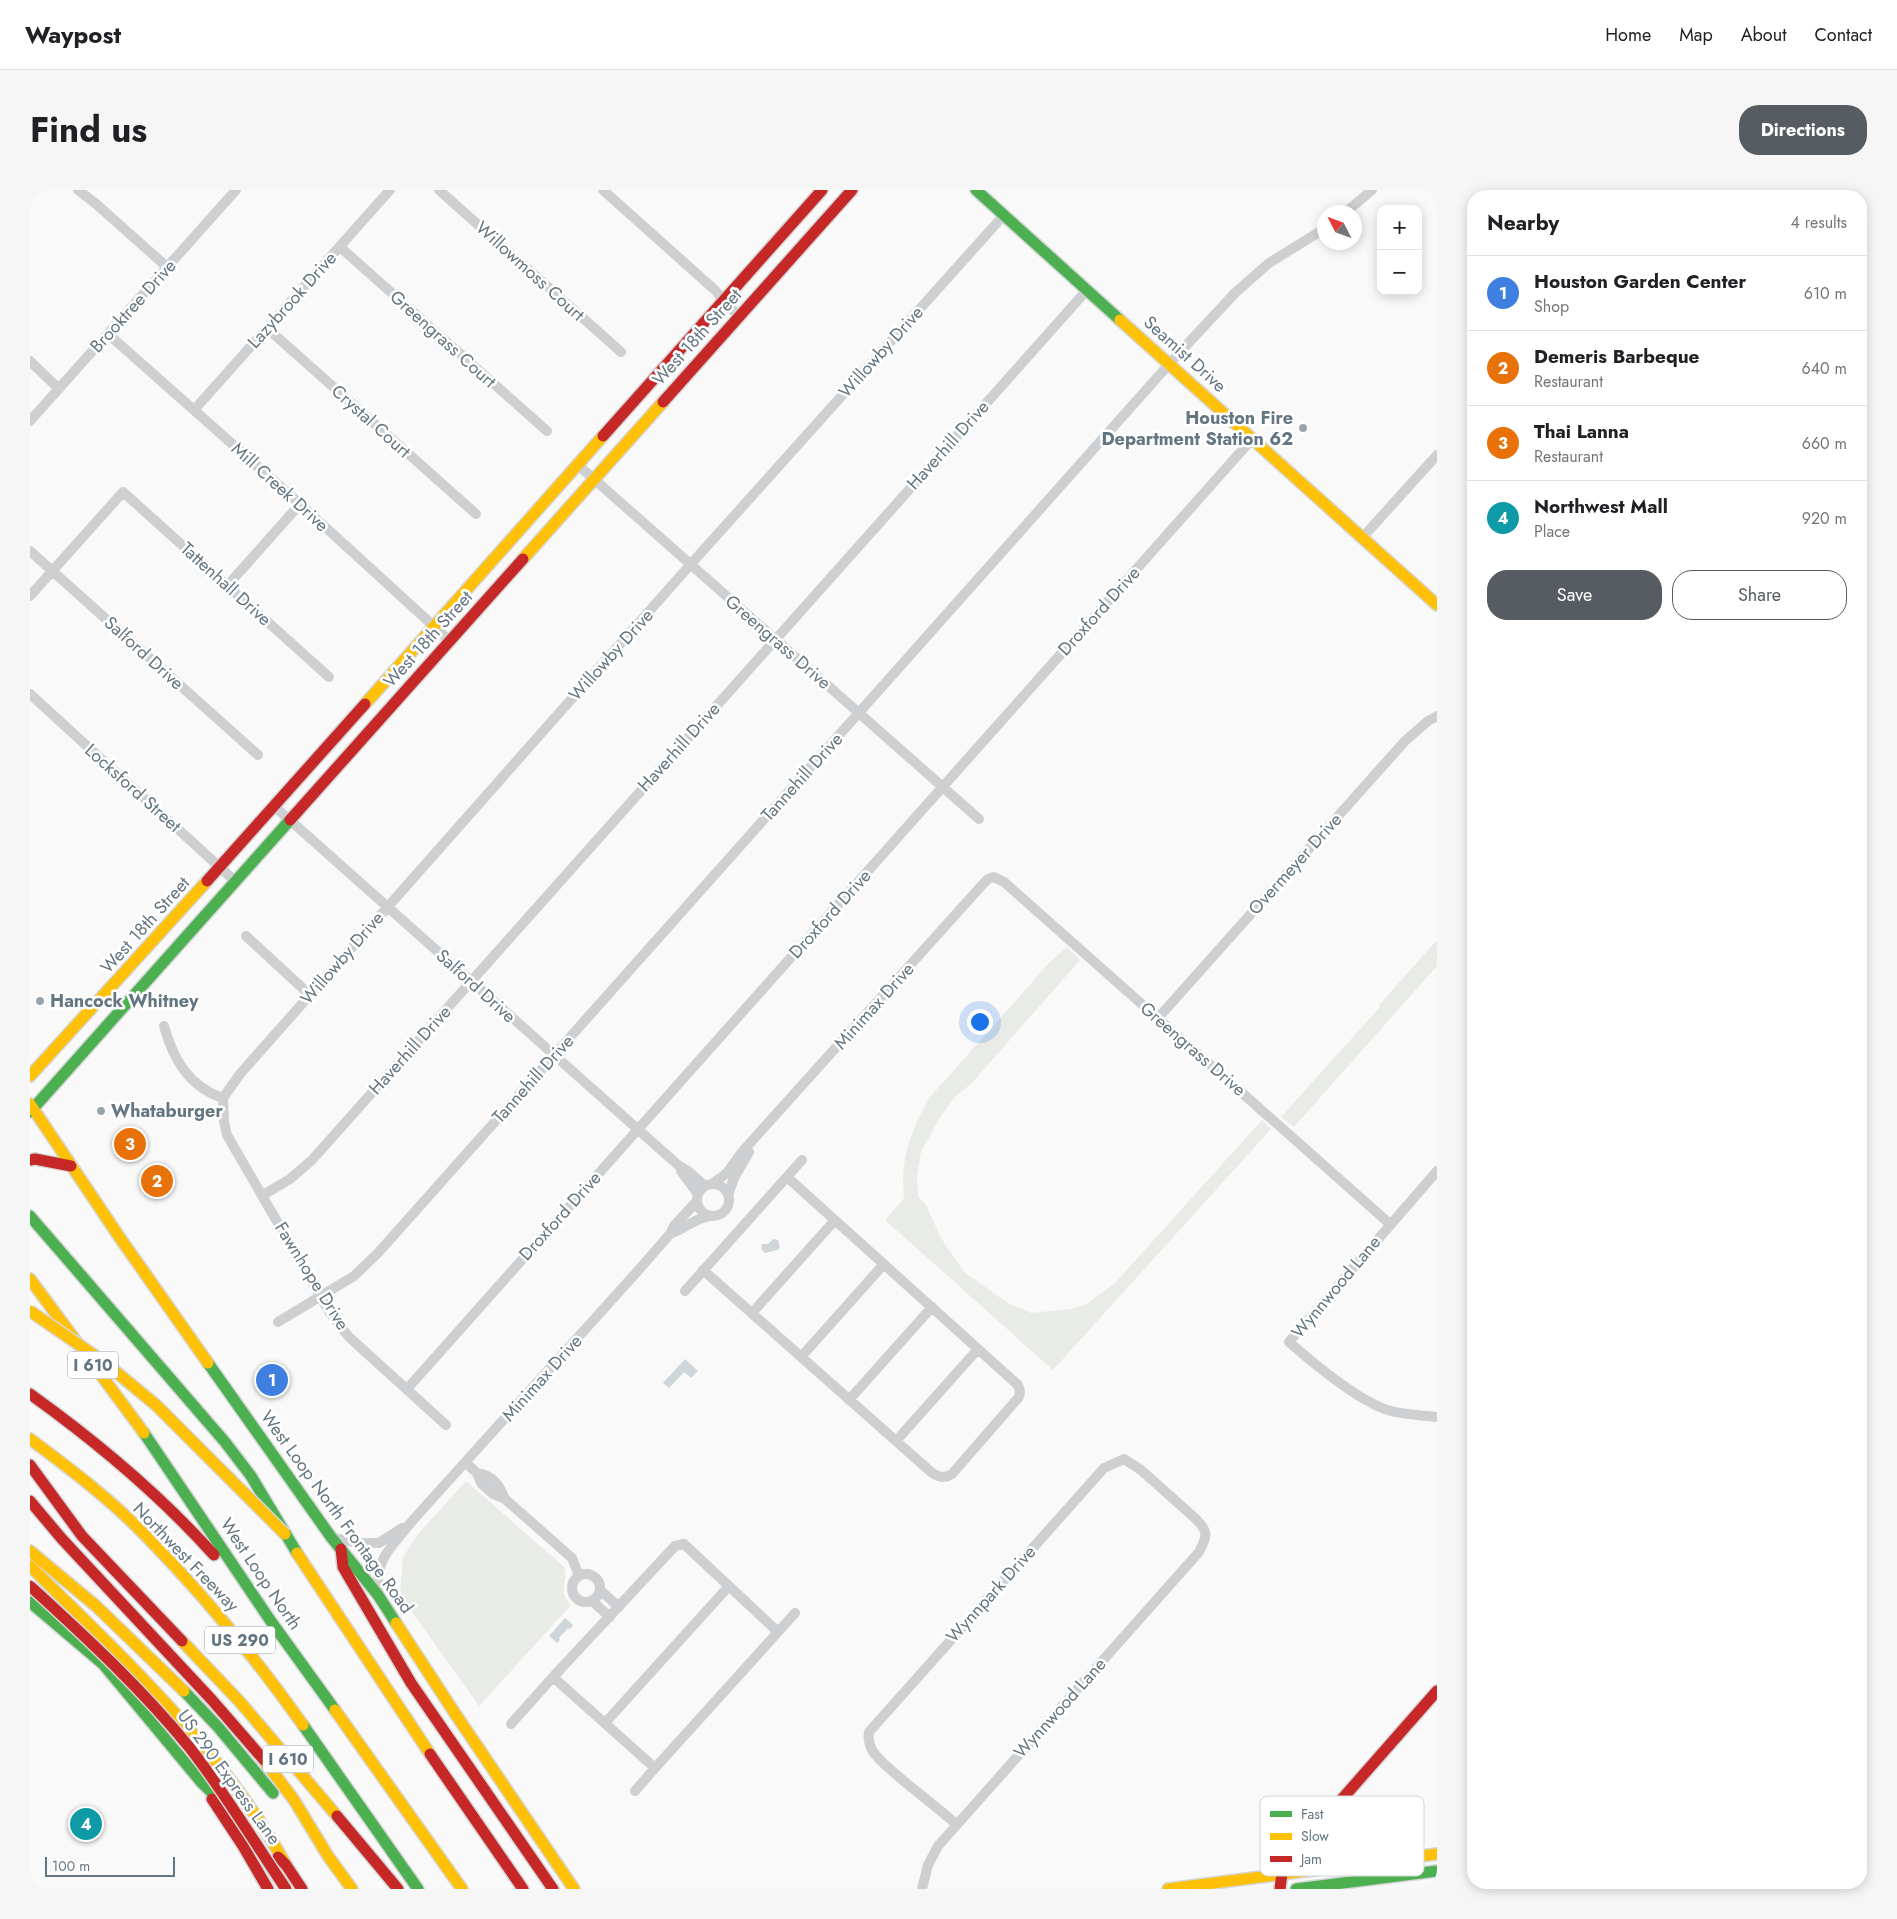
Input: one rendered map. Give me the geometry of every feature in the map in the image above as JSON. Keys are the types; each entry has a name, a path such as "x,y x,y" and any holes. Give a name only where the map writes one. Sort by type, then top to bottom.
{"main road":[{"name":"West 18th Street","path":"30,1076 83,1020 354,717 822,190"},
{"name":"West 18th Street","path":"31,1108 291,821 852,190"},
{"name":"Seamist Drive","path":"976,190 1437,605"},
{"path":"806,208 822,223"},
{"path":"507,545 523,559"},
{"path":"354,717 370,730"},
{"path":"83,1020 96,1038"},
{"name":"West Loop North Frontage Road","path":"31,1108 331,1537 378,1595 574,1889"},
{"path":"30,1160 35,1159 71,1166"},
{"path":"30,1216 225,1442 251,1476 285,1534 462,1803 523,1889"},
{"name":"West Loop North","path":"30,1279 156,1450 270,1620 462,1889"},
{"path":"30,1310 101,1360 141,1392 172,1420 285,1534"},
{"name":"US 290","path":"30,1394 59,1414 152,1492 199,1537 270,1620"},
{"name":"Northwest Freeway","path":"30,1439 69,1468 128,1520 206,1600 266,1673 418,1889"},
{"name":"I 610","path":"30,1465 82,1536 240,1702 395,1885"},
{"path":"30,1501 62,1539 168,1652 255,1749 294,1800 328,1856"},
{"path":"341,1549 343,1567 411,1683 553,1889"},
{"path":"30,1551 77,1588 198,1705 328,1856 352,1888"},
{"path":"30,1566 174,1711 220,1766 272,1838 286,1865 302,1889"},
{"name":"US 290 Express Lane","path":"30,1586 120,1668 169,1723 210,1775 286,1889"},
{"path":"30,1602 103,1664 202,1783 286,1865"},
{"path":"1345,1796 1437,1691"},
{"path":"202,1783 243,1846 268,1889"},
{"path":"1424,1856 1437,1854"},
{"path":"1424,1873 1437,1871"},
{"path":"1168,1889 1261,1876"},
{"path":"1280,1889 1282,1876"},
{"path":"1296,1889 1398,1876"}],"street":[{"path":"78,190 167,267"},
{"name":"Brooktree Drive","path":"30,422 236,190"},
{"name":"Lazybrook Drive","path":"194,410 390,190"},
{"name":"Willowmoss Court","path":"440,190 621,352"},
{"path":"603,190 716,292 723,302 739,316"},
{"path":"1354,205 1372,190"},
{"name":"Willowby Drive","path":"223,1098 240,1074 690,565 1004,215"},
{"name":"Tannehill Drive","path":"278,1322 354,1276 378,1253 858,713 1236,292 1262,269 1317,233"},
{"name":"Greengrass Court","path":"340,247 547,431"},
{"name":"Haverhill Drive","path":"263,1195 290,1179 312,1160 1087,290"},
{"name":"Crystal Court","path":"267,328 476,514"},
{"name":"Mill Creek Drive","path":"108,334 300,504 450,641"},
{"path":"30,361 59,389"},
{"name":"Droxford Drive","path":"407,1389 1253,438"},
{"path":"1362,538 1437,455"},
{"name":"Greengrass Drive","path":"578,465 978,818"},
{"name":"Tattenhall Drive","path":"52,572 123,492 328,677"},
{"path":"227,586 300,504"},
{"name":"Salford Drive","path":"30,551 258,756"},
{"path":"30,596 52,572"},
{"name":"Locksford Street","path":"30,694 236,882"},
{"name":"Overmeyer Drive","path":"1158,1018 1405,741 1428,721 1437,716"},
{"name":"Salford Drive","path":"274,806 678,1165 709,1185"},
{"name":"Greengrass Drive","path":"994,877 1004,882 1390,1224"},
{"name":"Minimax Drive","path":"709,1185 727,1173 742,1152 983,884 988,879 994,877"},
{"path":"246,936 310,995"},
{"path":"164,1026 168,1043 180,1066 200,1087 211,1094 223,1098"},
{"name":"Fawnhope Drive","path":"223,1098 224,1122 227,1135 330,1313 349,1337 446,1425"},
{"name":"Minimax Drive","path":"728,1195 734,1178 756,1138"},
{"path":"685,1291 802,1160"},
{"name":"Salford Drive","path":"678,1165 698,1197"},
{"name":"Wynnwood Lane","path":"1437,1171 1289,1342 1312,1363 1372,1404 1391,1412 1437,1417"},
{"path":"703,1270 936,1476 947,1477 952,1474 1019,1398 1020,1391 1018,1385 787,1177"},
{"path":"709,1185 722,1187 728,1195 726,1210 719,1215 710,1216 701,1210 698,1197 709,1185"},
{"name":"Minimax Drive","path":"378,1595 378,1569 383,1557 413,1520 670,1234 674,1226 698,1197"},
{"name":"Minimax Drive","path":"670,1234 698,1218 710,1216"},
{"path":"752,1313 835,1220"},
{"path":"802,1357 884,1264"},
{"path":"850,1400 932,1307"},
{"path":"896,1441 978,1349"},
{"name":"Wynnwood Lane","path":"922,1889 925,1872 932,1855 956,1824 1199,1552 1206,1537 1202,1526 1134,1464 1124,1459"},
{"name":"Wynnpark Drive","path":"956,1824 938,1808 916,1793 886,1766 872,1749 868,1739 869,1732 873,1725 1080,1493 1104,1468 1124,1459"},
{"path":"466,1463 477,1473 481,1483 492,1494 505,1499 572,1558 579,1576"},
{"name":"Minimax Drive","path":"331,1537 357,1543 379,1543 413,1520"},
{"path":"511,1724 675,1546 684,1544 778,1632"},
{"path":"601,1591 592,1602 583,1603 575,1597 572,1588 573,1583 579,1576 588,1574 597,1578 601,1591 618,1607"},
{"path":"605,1723 729,1586"},
{"path":"592,1602 610,1617"},
{"path":"635,1791 795,1613"},
{"path":"554,1677 655,1768"}],"shaded area":[{"path":"1437,940 1437,966 1294,1127 1281,1117 1380,1007 1379,1005"},
{"path":"1067,947 1080,960 972,1083 956,1096 940,1117 921,1152 917,1176 918,1197 926,1205 941,1238 964,1272 1009,1304 1031,1313 1070,1309 1087,1304 1115,1283 1262,1120 1271,1129 1053,1370 885,1220 904,1198 904,1170 908,1145 930,1097 1049,963"},
{"path":"773,1239 778,1240 780,1248 765,1253 761,1249 762,1244 768,1244"},
{"path":"685,1359 698,1371 691,1378 684,1372 669,1388 663,1383"},
{"path":"466,1481 564,1567 566,1577 564,1594 571,1605 479,1706 400,1595 403,1557 419,1533"},
{"path":"565,1618 573,1625 559,1638 560,1640 557,1643 549,1636"}],"traffic: fast":[{"path":"976,190 1120,320"},
{"path":"30,1112 290,820"},
{"path":"30,1216 225,1442 251,1476 297,1553"},
{"path":"208,1363 331,1537 378,1595 396,1623"},
{"path":"144,1433 270,1620 335,1710"},
{"path":"30,1602 103,1664 202,1783 224,1804"},
{"path":"184,1691 218,1727 273,1793"},
{"path":"303,1725 418,1889"},
{"path":"1424,1873 1437,1871"},
{"path":"1296,1889 1398,1876"}],"traffic: slow":[{"path":"1120,320 1437,605"},
{"path":"523,559 663,402"},
{"path":"365,704 603,436"},
{"path":"30,1076 207,881"},
{"path":"30,1104 120,1238 208,1363"},
{"path":"30,1279 144,1433"},
{"path":"30,1311 104,1362 156,1405 285,1534"},
{"path":"30,1439 103,1496 131,1521 166,1557 228,1626 303,1725"},
{"path":"30,1551 96,1606 184,1691"},
{"path":"297,1553 430,1754"},
{"path":"30,1566 169,1706 232,1782 286,1865"},
{"path":"396,1623 574,1889"},
{"path":"182,1641 240,1702 337,1816"},
{"path":"335,1710 462,1889"},
{"path":"264,1760 294,1800 328,1856 352,1889"},
{"path":"1424,1856 1437,1854"},
{"path":"1168,1889 1268,1876"}],"traffic: jam":[{"path":"603,436 822,190"},
{"path":"663,402 852,190"},
{"path":"290,820 523,559"},
{"path":"207,881 365,704"},
{"path":"30,1160 35,1159 71,1166"},
{"path":"30,1394 103,1450 149,1490 214,1555"},
{"path":"30,1465 82,1536 182,1641"},
{"path":"30,1501 62,1539 212,1700 264,1760"},
{"path":"341,1549 343,1567 411,1683 553,1889"},
{"path":"30,1586 113,1664 172,1726 215,1782 286,1889"},
{"path":"1345,1796 1437,1691"},
{"path":"430,1754 523,1889"},
{"path":"212,1799 268,1889"},
{"path":"337,1816 398,1889"},
{"path":"278,1857 286,1865 302,1889"},
{"path":"1280,1889 1282,1876"}],"place":[{"name":"Houston Fire Department Station 62","path":"1303,428"},
{"name":"Hancock Whitney","path":"40,1001"},
{"name":"Whataburger","path":"101,1111"},
{"name":"Thai Lanna","path":"130,1144"},
{"name":"Demeris Barbeque","path":"157,1181"},
{"name":"Houston Garden Center","path":"272,1380"},
{"name":"Northwest Mall","path":"86,1824"}]}
